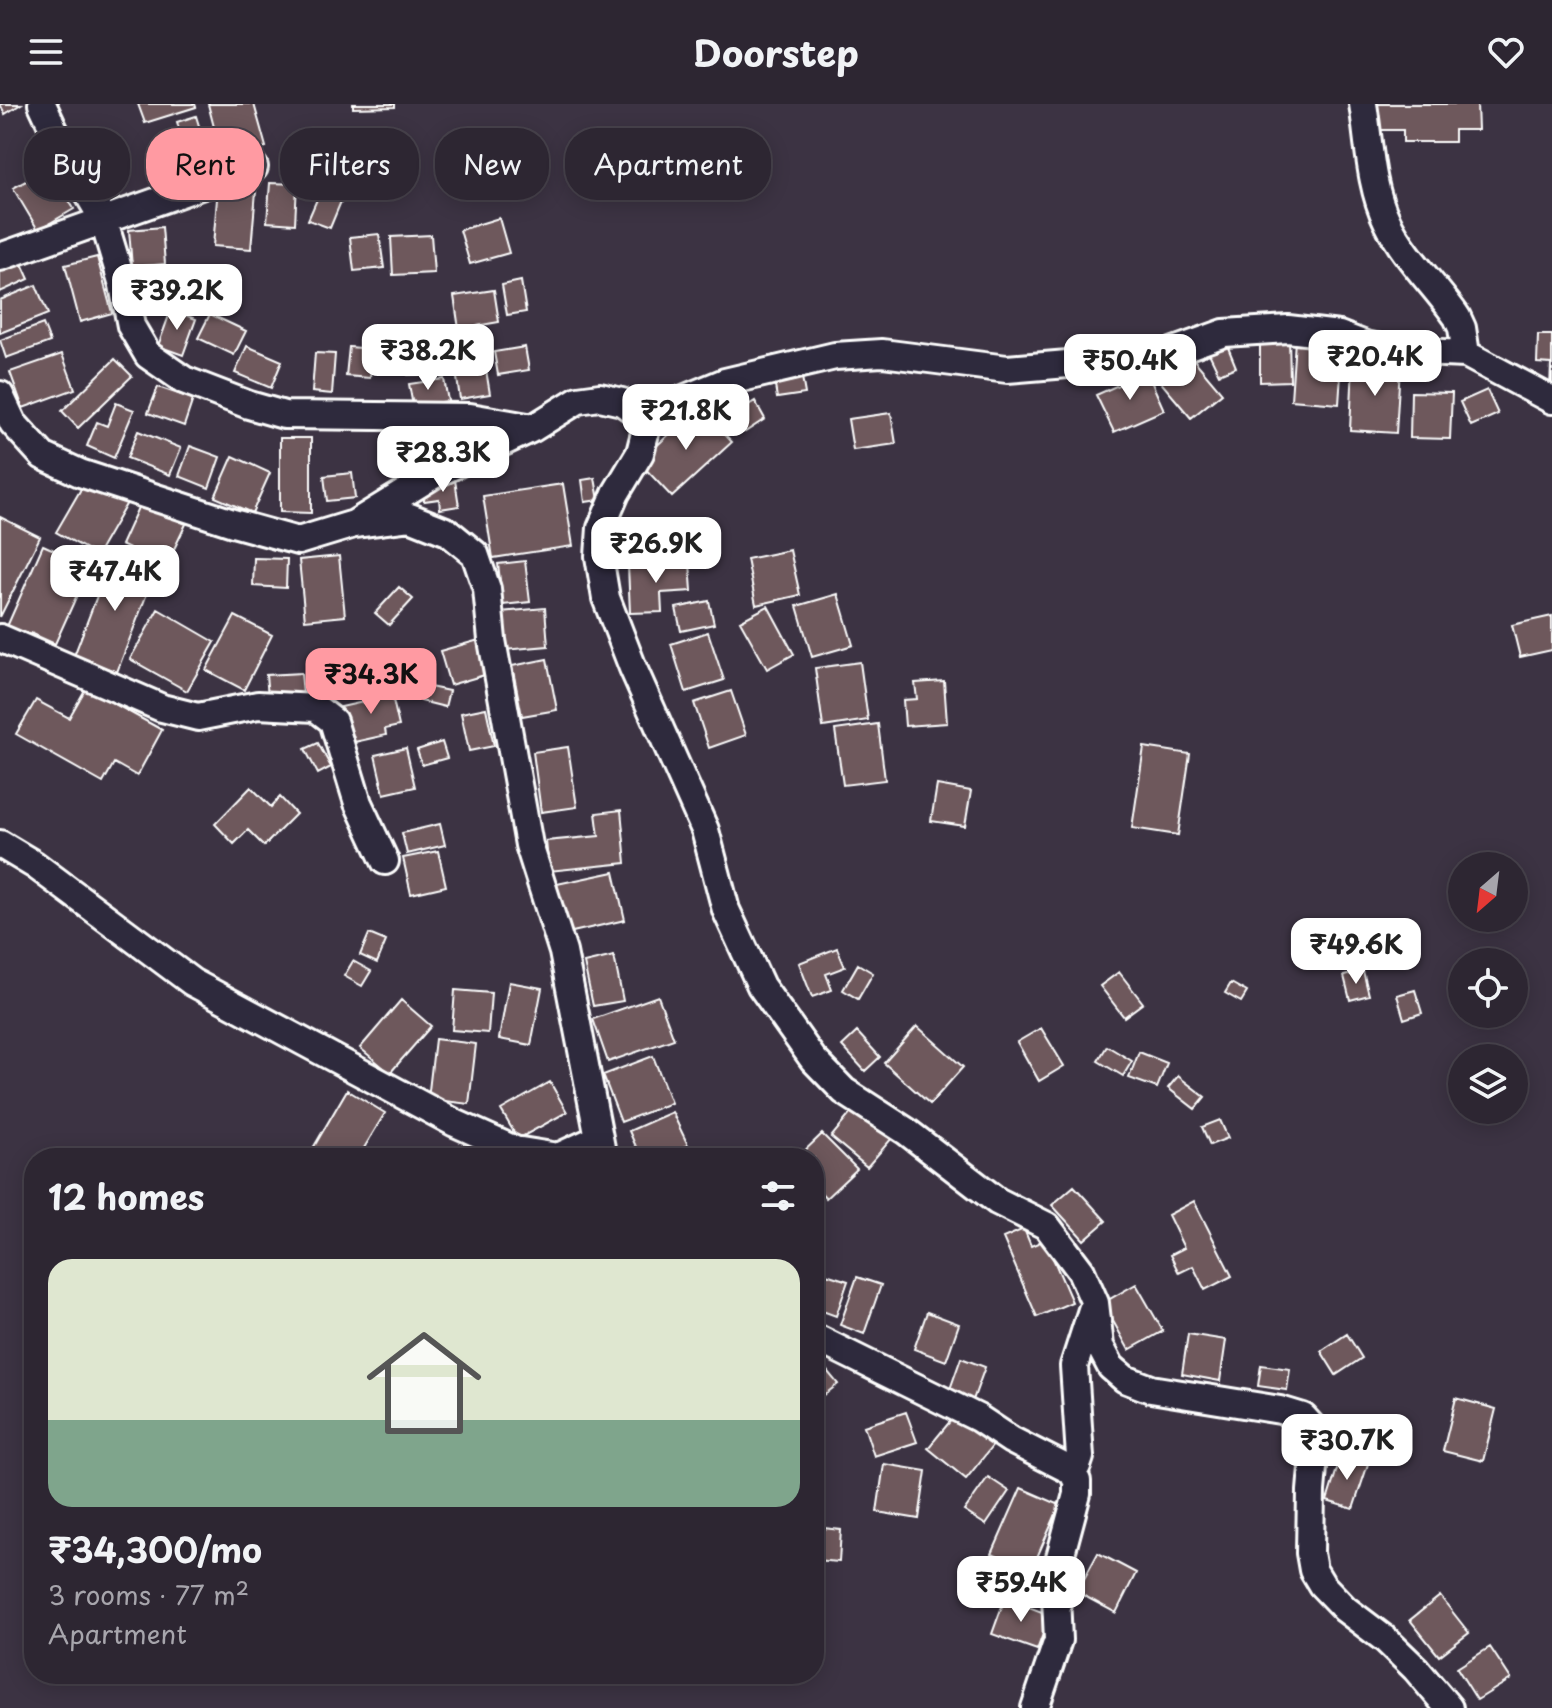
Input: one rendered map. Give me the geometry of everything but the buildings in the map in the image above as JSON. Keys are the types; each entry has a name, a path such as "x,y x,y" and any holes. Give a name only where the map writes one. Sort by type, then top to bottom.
{"street":[{"path":"42,104 66,156 103,219 123,285 131,326 148,355 184,380 202,389 284,415 470,417 533,428"},
{"path":"1363,104 1379,201 1386,219 1405,251 1457,317 1466,354"},
{"path":"0,257 158,200"},
{"path":"642,416 725,382 835,356 882,353 1007,369 1092,362 1121,363 1166,354 1224,333 1288,329 1339,335 1365,345 1395,351 1466,354 1552,400"},
{"path":"0,395 13,423 43,456 80,473 298,541 354,524 410,517 448,532 475,554 487,589 492,640 529,845 563,952 601,1148"},
{"path":"354,524 435,474 533,428 578,400 600,397 622,402 642,416 645,433 640,453 616,493 601,528 599,556 606,598 633,668 705,830 726,910 761,986 813,1059 844,1091 906,1131 997,1201 1047,1226 1081,1271 1095,1303 1100,1346 1111,1367 1125,1379 1151,1389 1280,1410 1303,1417 1313,1428 1315,1444 1310,1553 1313,1570 1322,1585 1345,1609 1386,1640 1449,1708"},
{"path":"0,638 162,708 198,717 258,705 316,708 324,712 333,721 358,803 385,861"},
{"path":"0,844 35,865 192,982 455,1123 511,1148"},
{"path":"1072,1471 1080,1457 1074,1366 1095,1303"},
{"path":"824,1342 978,1418 1011,1440 1072,1471 1077,1481 1077,1494 1055,1576 1058,1640 1035,1708"}]}
